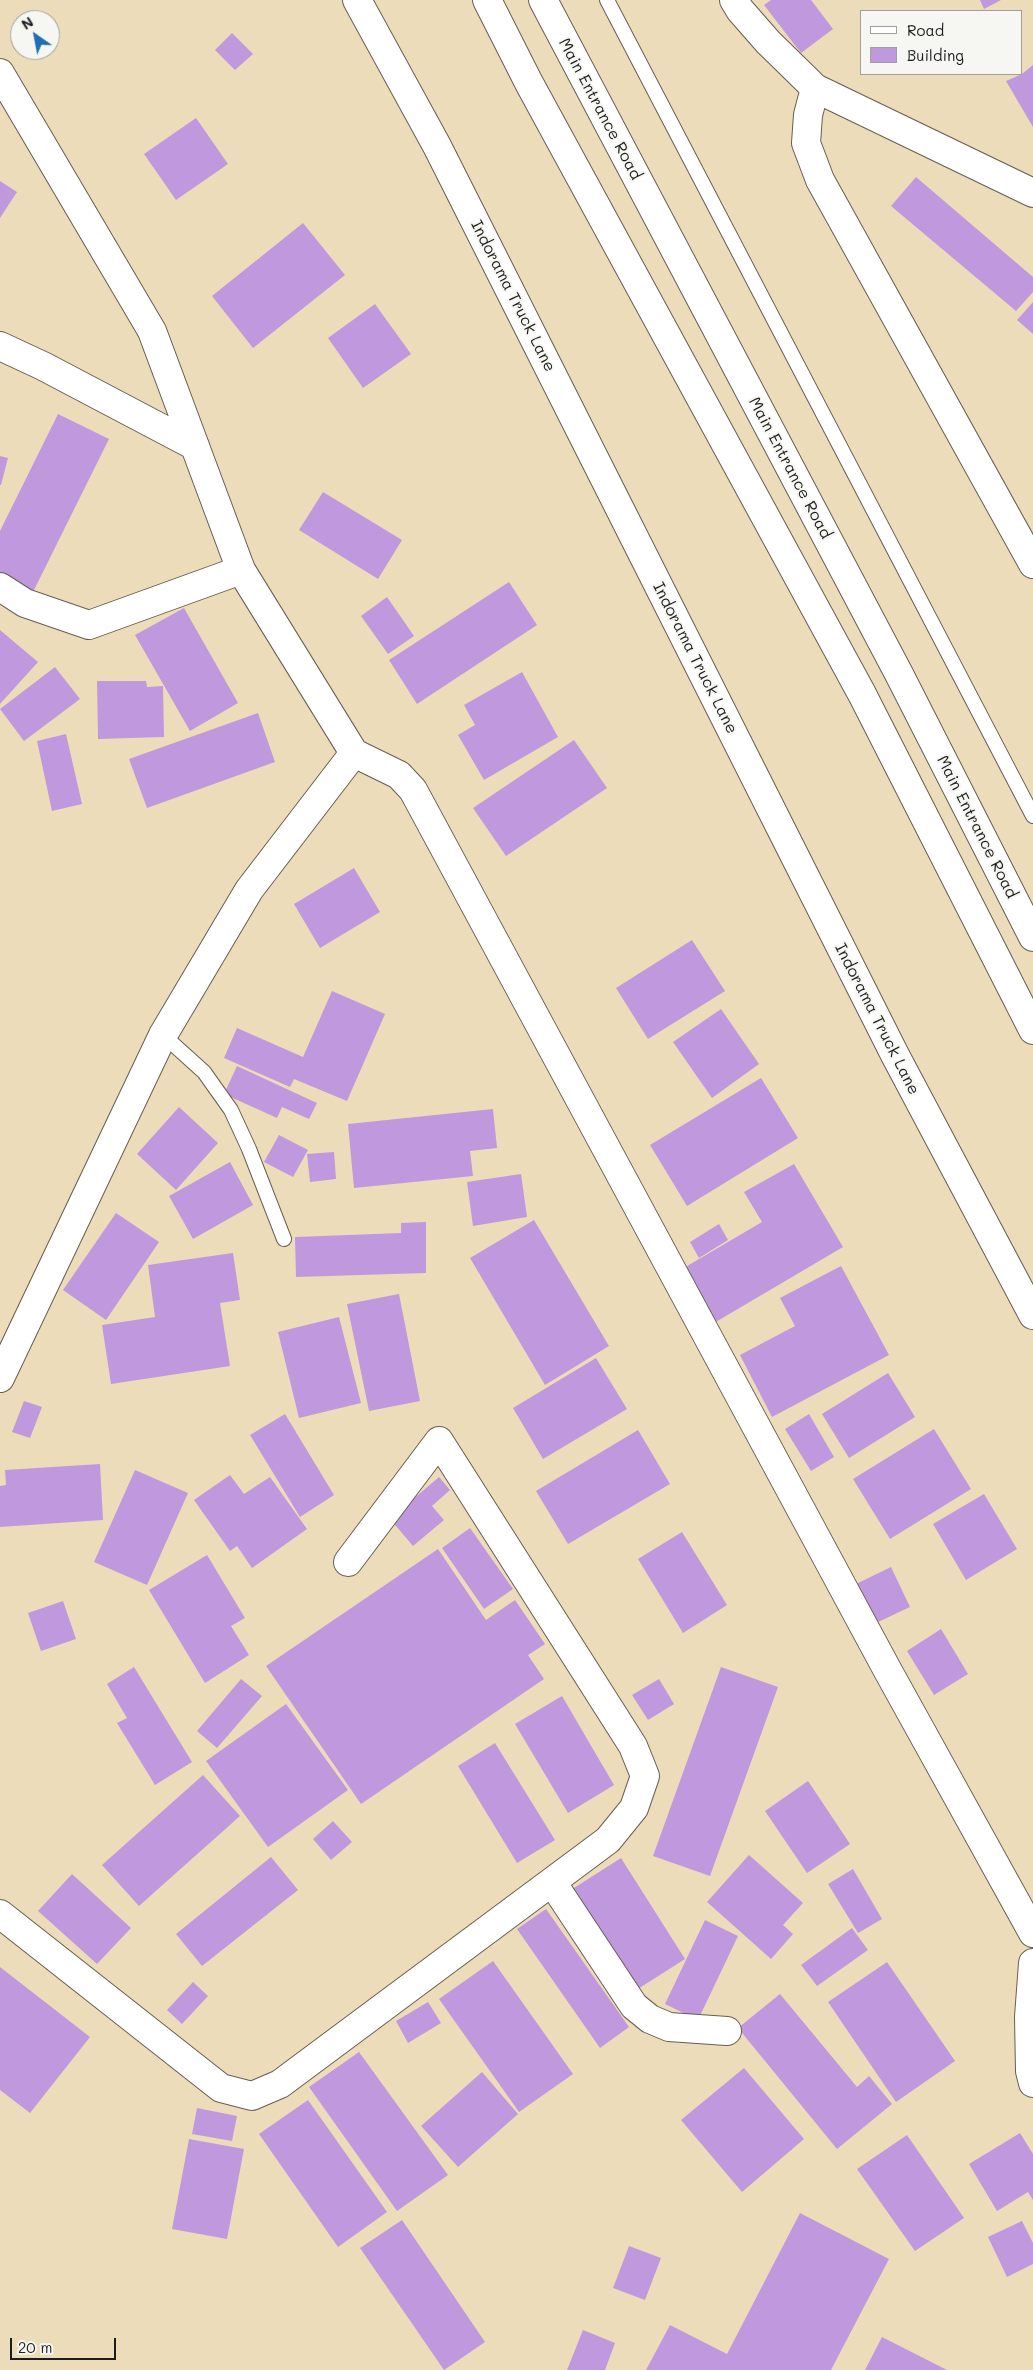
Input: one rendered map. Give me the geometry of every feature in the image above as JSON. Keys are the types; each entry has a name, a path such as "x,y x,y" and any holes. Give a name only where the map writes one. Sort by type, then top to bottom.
{"street":[{"name":"Indorama Truck Lane","path":"357,0 438,146 895,1055 1033,1315"},
{"path":"487,0 529,83 862,694 1033,1030"},
{"name":"Main Entrance Road","path":"543,0 899,674 1033,937"},
{"path":"734,0 740,10 768,42 815,88 1033,192"},
{"path":"0,73 152,331 241,570 354,752 400,775 413,790 883,1662 1033,1933"},
{"path":"815,88 808,115 806,143 820,180 1033,564"},
{"path":"0,346 43,366 195,446"},
{"path":"0,587 26,603 89,625 241,570"},
{"path":"0,1378 163,1035 249,890 354,752"},
{"path":"0,1914 221,2088 252,2096 280,2084 608,1840 634,1808 645,1776 633,1746 439,1441 348,1562"},
{"path":"552,1882 634,2006 650,2019 670,2027 727,2031"},
{"path":"1033,1963 1029,2017 1030,2071 1033,2083"}],"lane":[{"path":"607,0 1033,816"},
{"path":"163,1035 204,1072 231,1110 249,1149 284,1239"}],"building":[{"path":"771,0 811,0 833,29 801,53 764,5"},
{"path":"980,0 1001,0 984,9"},
{"path":"232,33 253,54 235,70 215,50"},
{"path":"1033,65 1033,127 1006,81 1023,75"},
{"path":"196,118 228,164 176,200 144,154"},
{"path":"916,177 1033,277 1033,292 1016,311 891,206"},
{"path":"0,181 17,192 0,218"},
{"path":"303,223 345,275 253,348 212,296"},
{"path":"1033,302 1033,334 1017,320"},
{"path":"375,304 411,354 363,388 328,338"},
{"path":"58,414 109,439 33,592 0,576 0,531"},
{"path":"0,456 8,458 1,485 0,485"},
{"path":"323,492 402,540 378,579 299,530"},
{"path":"509,582 537,625 417,704 389,660"},
{"path":"387,597 414,636 388,654 361,616"},
{"path":"184,608 238,703 190,731 135,635"},
{"path":"0,630 38,662 0,704"},
{"path":"55,667 80,699 24,741 0,709"},
{"path":"522,672 558,737 484,780 458,735 475,725 464,705"},
{"path":"97,681 146,681 147,687 163,686 164,737 98,739"},
{"path":"258,713 275,762 147,808 129,759"},
{"path":"66,734 82,804 52,811 37,741"},
{"path":"574,740 607,788 506,856 473,808"},
{"path":"354,868 380,912 320,948 294,904"},
{"path":"692,940 725,991 648,1039 616,988"},
{"path":"332,991 385,1014 347,1101 294,1079 290,1087 224,1058 237,1028 303,1057"},
{"path":"721,1009 759,1064 712,1098 673,1042"},
{"path":"237,1066 317,1103 309,1119 282,1107 277,1118 224,1094"},
{"path":"761,1078 798,1138 687,1206 650,1145"},
{"path":"179,1107 218,1143 176,1190 137,1154"},
{"path":"493,1109 497,1148 470,1151 473,1176 354,1188 348,1124"},
{"path":"279,1135 308,1150 293,1177 264,1162"},
{"path":"334,1152 336,1179 310,1182 307,1154"},
{"path":"230,1162 253,1205 193,1239 169,1196"},
{"path":"794,1164 843,1247 714,1323 682,1269 762,1222 744,1192"},
{"path":"521,1174 527,1217 473,1226 467,1182"},
{"path":"116,1213 159,1242 106,1320 63,1290"},
{"path":"534,1220 609,1346 545,1385 470,1258"},
{"path":"426,1222 426,1273 296,1277 295,1237 401,1233 401,1223"},
{"path":"719,1224 728,1240 699,1258 690,1242"},
{"path":"233,1253 240,1300 220,1303 230,1366 111,1384 102,1325 155,1317 148,1265"},
{"path":"841,1266 889,1355 772,1417 740,1355 795,1326 780,1298"},
{"path":"399,1294 420,1401 369,1411 347,1304"},
{"path":"339,1317 361,1403 299,1418 278,1332"},
{"path":"596,1358 627,1409 543,1459 513,1408"},
{"path":"888,1373 915,1417 849,1458 822,1414"},
{"path":"24,1401 42,1407 30,1438 12,1432"},
{"path":"285,1414 334,1495 300,1517 250,1435"},
{"path":"809,1414 834,1457 811,1471 785,1429"},
{"path":"934,1429 971,1489 890,1539 853,1479"},
{"path":"638,1430 670,1484 568,1544 536,1491"},
{"path":"100,1464 103,1520 0,1527 0,1486 6,1485 5,1470"},
{"path":"135,1470 188,1493 147,1585 94,1562"},
{"path":"230,1475 244,1494 270,1477 307,1529 252,1568 237,1546 230,1551 194,1500"},
{"path":"439,1477 450,1490 432,1506 444,1520 413,1546 390,1519"},
{"path":"984,1494 1017,1549 966,1580 933,1524"},
{"path":"470,1528 513,1589 484,1609 442,1548"},
{"path":"682,1532 727,1605 683,1633 638,1559"},
{"path":"438,1549 486,1620 515,1600 545,1644 528,1655 544,1679 361,1804 266,1666"},
{"path":"207,1555 245,1618 231,1626 249,1655 205,1683 149,1590"},
{"path":"891,1567 910,1607 876,1623 856,1584"},
{"path":"63,1601 76,1639 41,1651 28,1613"},
{"path":"941,1629 968,1674 934,1695 907,1651"},
{"path":"134,1667 192,1762 155,1785 117,1723 127,1718 107,1684"},
{"path":"721,1667 778,1687 710,1876 653,1856"},
{"path":"241,1679 262,1696 217,1748 197,1731"},
{"path":"659,1679 674,1704 648,1720 632,1695"},
{"path":"562,1696 614,1785 568,1813 515,1724"},
{"path":"286,1704 348,1790 268,1847 206,1761"},
{"path":"495,1743 555,1840 517,1863 458,1766"},
{"path":"203,1775 240,1816 139,1906 102,1865"},
{"path":"808,1781 850,1844 807,1873 765,1811"},
{"path":"333,1821 352,1842 331,1860 313,1839"},
{"path":"749,1855 803,1903 783,1925 793,1934 771,1959 707,1902"},
{"path":"271,1857 298,1890 202,1966 176,1934"},
{"path":"621,1858 685,1959 630,1994 566,1893"},
{"path":"853,1869 882,1919 858,1933 828,1884"},
{"path":"72,1874 131,1928 97,1964 38,1911"},
{"path":"546,1909 629,2027 600,2048 517,1929"},
{"path":"705,1920 738,1936 698,2020 665,2004"},
{"path":"852,1928 868,1950 817,1986 801,1965"},
{"path":"493,1961 573,2074 519,2112 439,1999"},
{"path":"887,1962 955,2061 896,2102 828,2002"},
{"path":"0,1967 90,2037 30,2113 0,2090"},
{"path":"193,1982 208,1996 182,2024 167,2010"},
{"path":"780,1994 857,2087 869,2076 892,2104 837,2149 738,2028"},
{"path":"428,2002 441,2023 408,2043 396,2021"},
{"path":"359,2052 448,2175 397,2211 309,2087"},
{"path":"744,2068 804,2139 742,2192 681,2120"},
{"path":"482,2072 518,2114 458,2167 421,2126"},
{"path":"308,2100 387,2212 338,2247 259,2134"},
{"path":"197,2108 237,2116 232,2141 192,2134"},
{"path":"1020,2133 1033,2154 1033,2200 1028,2192 997,2211 969,2164"},
{"path":"907,2135 964,2218 915,2251 857,2169"},
{"path":"189,2139 244,2149 227,2239 172,2229"},
{"path":"800,2213 889,2259 831,2370 646,2370 670,2325 727,2354"},
{"path":"402,2220 485,2342 444,2370 360,2248"},
{"path":"1022,2221 1033,2243 1033,2264 1007,2277 988,2237"},
{"path":"629,2246 661,2258 645,2300 613,2288"},
{"path":"583,2330 615,2343 605,2370 567,2370"},
{"path":"882,2337 947,2370 865,2370"}]}
